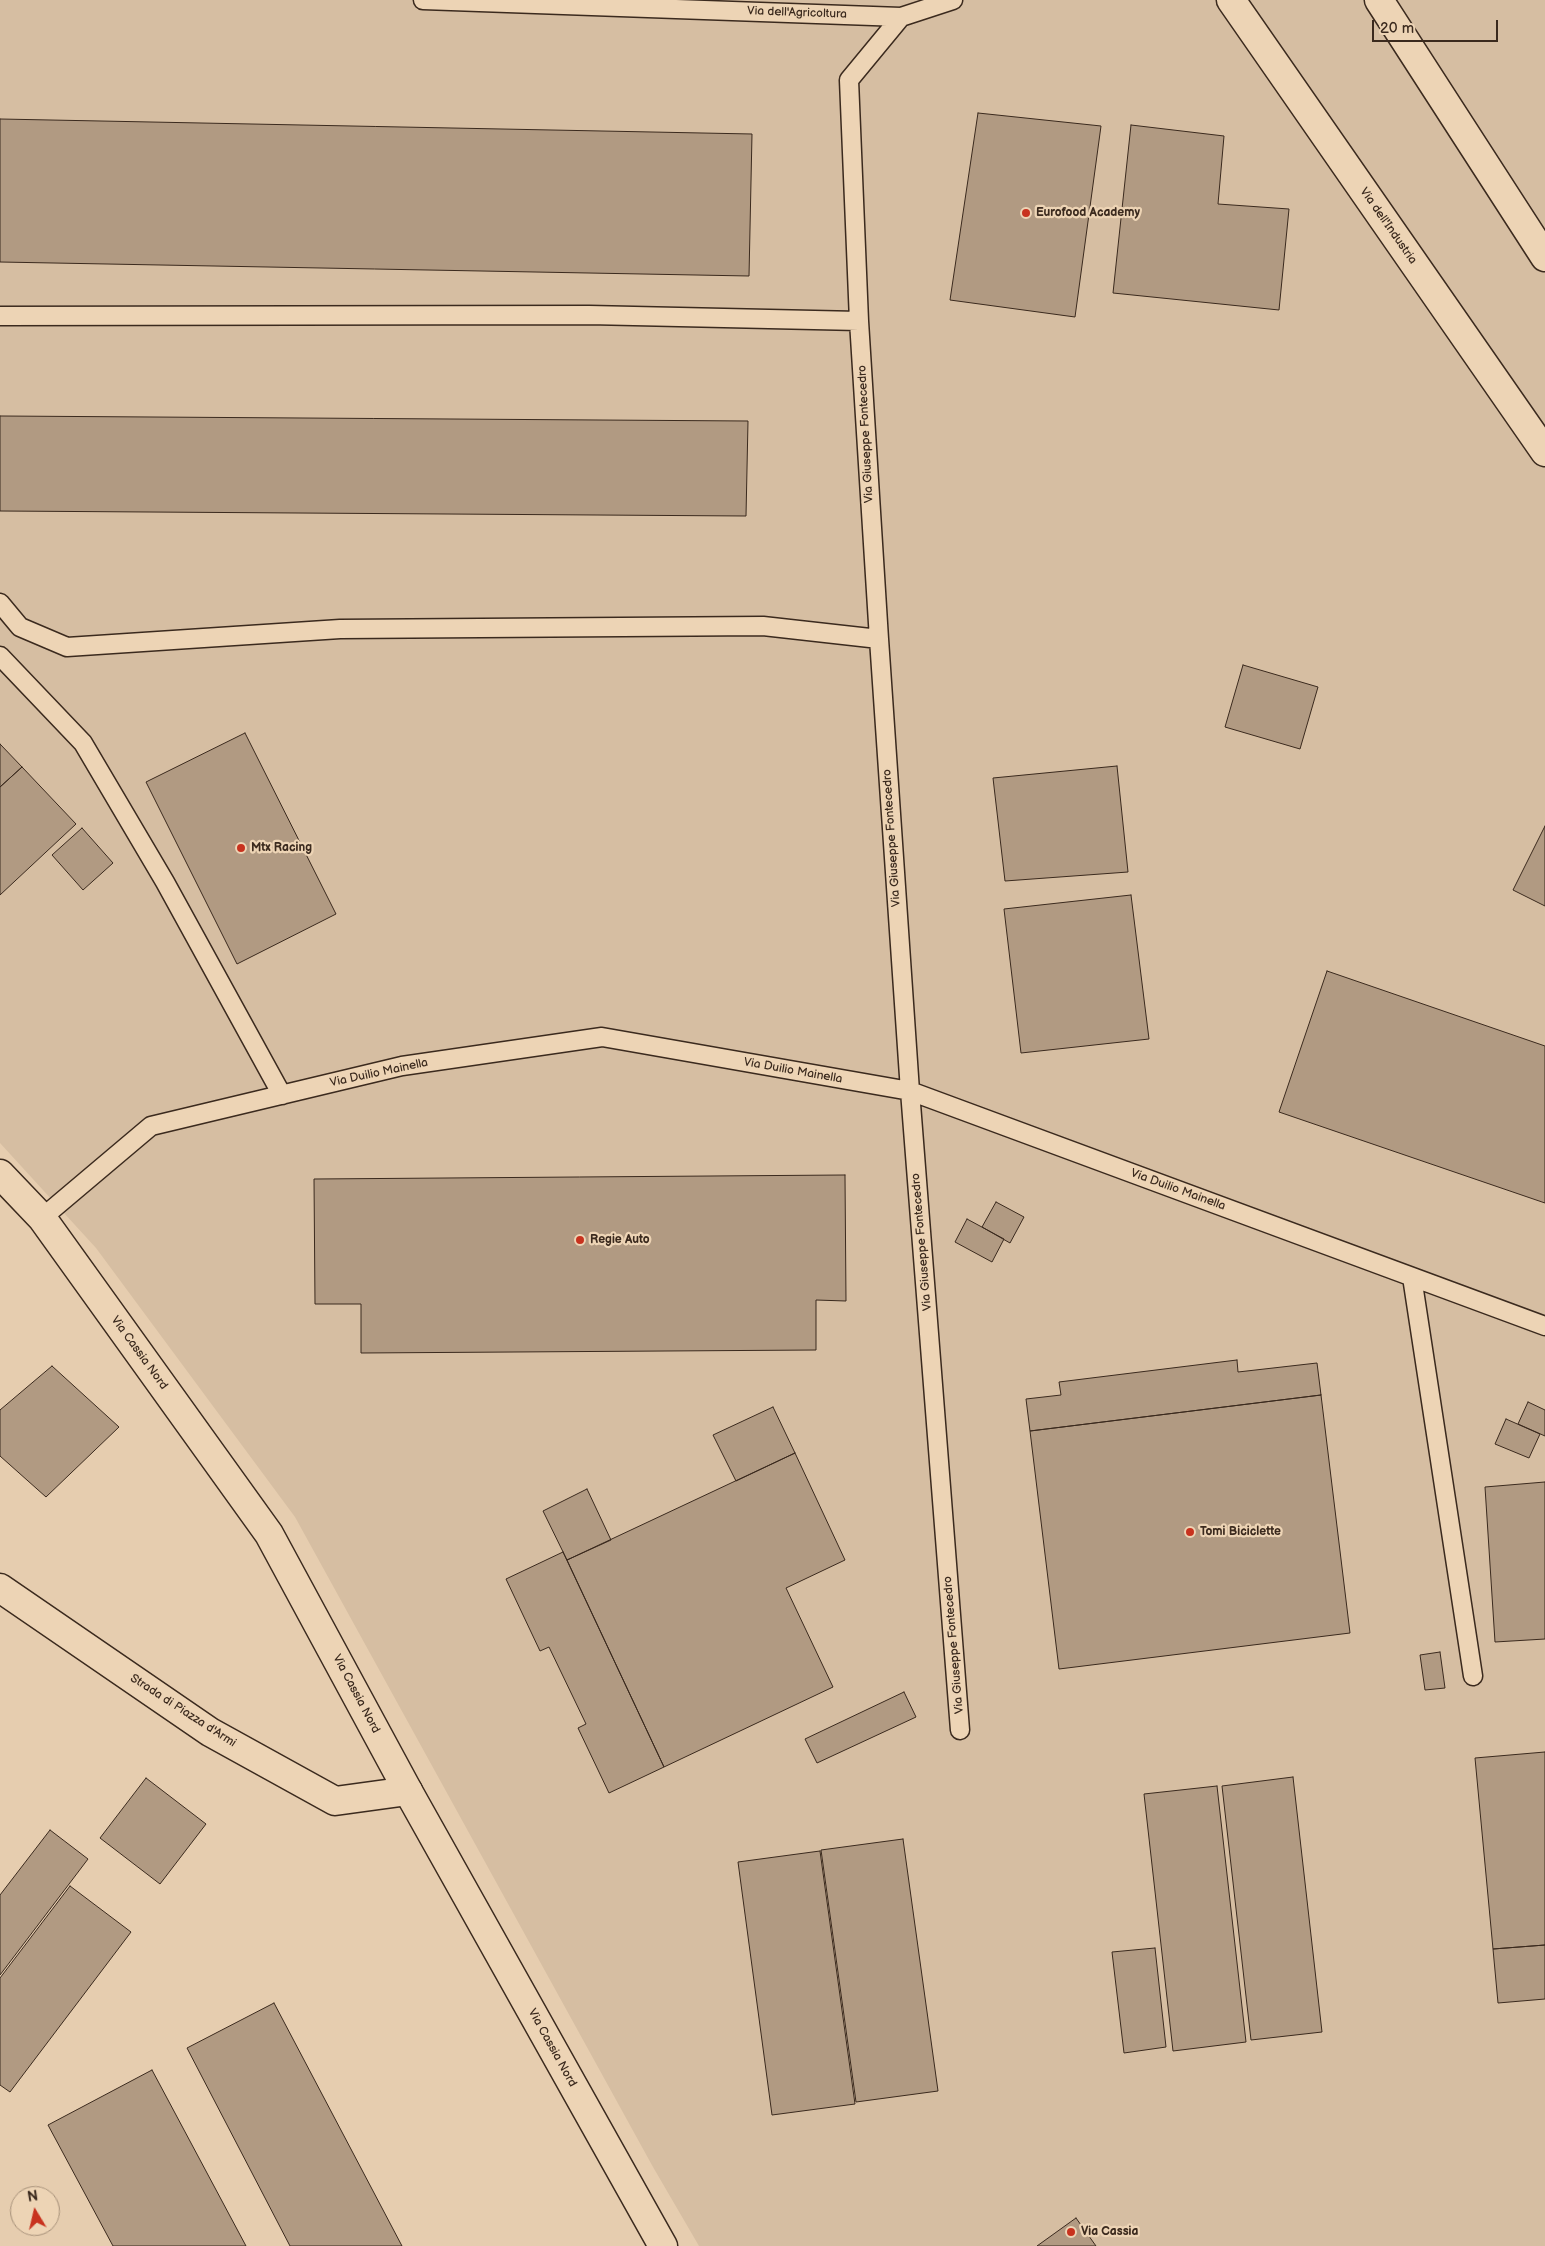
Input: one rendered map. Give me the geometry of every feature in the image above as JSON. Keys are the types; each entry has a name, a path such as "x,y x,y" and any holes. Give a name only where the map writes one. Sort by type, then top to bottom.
{"street":[{"name":"Via dell'Industria","path":"1231,0 1545,452"},
{"path":"1379,0 1545,257"},
{"name":"Via Cassia Nord","path":"0,1174 42,1218 269,1534 408,1791 664,2246"},
{"name":"Strada di Piazza d'Armi","path":"0,1588 210,1732 335,1801 408,1791"}],"lane":[{"name":"Via dell'Agricoltura","path":"423,0 901,17"},
{"path":"901,17 953,0"},
{"name":"Via Giuseppe Fontecedro","path":"901,17 850,80 859,321 878,639 910,1091 960,1730"},
{"path":"0,316 589,315 859,321"},
{"path":"0,603 20,627 67,646 349,629 763,626 878,639"},
{"path":"0,656 83,743 165,882 282,1095"},
{"name":"Via Duilio Mainella","path":"42,1218 151,1126 402,1066 602,1037 910,1091 1545,1326"},
{"path":"1412,1277 1473,1676"}],"shaded area":[{"path":"0,0 1545,0 1545,2246 699,2246 653,2167 295,1517 96,1248 0,1143"}],"building":[{"name":"Eurofood Academy","path":"978,113 1101,126 1075,317 950,300"},
{"path":"0,119 752,134 749,276 0,262"},
{"path":"1131,125 1224,136 1218,204 1289,209 1279,310 1113,293"},
{"path":"0,416 748,421 746,516 0,511"},
{"path":"1243,665 1318,687 1300,749 1225,727"},
{"name":"Mtx Racing","path":"245,733 336,914 237,964 146,782"},
{"path":"0,744 22,767 0,787"},
{"path":"1117,766 1128,872 1005,881 993,778"},
{"path":"22,767 76,824 0,895 0,787"},
{"path":"1545,826 1545,906 1513,890"},
{"path":"82,828 113,863 83,890 52,855"},
{"path":"1131,895 1149,1039 1021,1053 1004,909"},
{"path":"1327,971 1545,1046 1545,1203 1279,1112"},
{"name":"Regie Auto","path":"845,1175 846,1301 816,1300 816,1350 361,1353 361,1304 315,1304 314,1179"},
{"path":"996,1202 1024,1217 1010,1243 982,1227"},
{"path":"967,1219 1004,1239 992,1262 955,1242"},
{"path":"1237,1360 1238,1372 1317,1363 1321,1395 1030,1431 1026,1399 1061,1395 1059,1382"},
{"path":"52,1366 119,1427 46,1497 0,1456 0,1410"},
{"name":"Tomi Biciclette","path":"1321,1395 1350,1633 1059,1669 1030,1431"},
{"path":"1528,1402 1545,1410 1545,1436 1518,1424"},
{"path":"773,1407 795,1453 736,1481 713,1435"},
{"path":"1506,1419 1540,1434 1529,1458 1495,1444"},
{"path":"795,1453 845,1560 786,1588 833,1687 664,1767 567,1560"},
{"path":"1545,1482 1545,1639 1495,1642 1485,1487"},
{"path":"587,1489 611,1540 567,1560 543,1511"},
{"path":"563,1552 664,1767 609,1793 578,1728 586,1724 549,1647 540,1651 506,1579"},
{"path":"1440,1652 1445,1688 1425,1690 1420,1655"},
{"path":"904,1692 916,1717 817,1763 805,1739"},
{"path":"1545,1752 1545,1945 1493,1949 1475,1758"},
{"path":"1293,1777 1322,2032 1251,2040 1222,1786"},
{"path":"146,1778 206,1824 160,1884 100,1838"},
{"path":"1217,1786 1246,2042 1173,2051 1144,1794"},
{"path":"50,1830 88,1859 0,1975 0,1895"},
{"path":"903,1839 938,2091 856,2102 821,1850"},
{"path":"820,1851 855,2104 772,2115 738,1862"},
{"path":"70,1886 131,1932 10,2092 0,2085 0,1978"},
{"path":"1545,1945 1545,1999 1498,2003 1493,1949"},
{"path":"1155,1948 1166,2047 1124,2053 1112,1952"},
{"path":"274,2003 402,2246 290,2246 187,2048"},
{"path":"152,2070 246,2246 113,2246 48,2125"},
{"name":"Via Cassia","path":"1076,2218 1096,2246 1037,2246"}],"place":[{"name":"Eurofood Academy","path":"1026,213"},
{"name":"Mtx Racing","path":"241,848"},
{"name":"Regie Auto","path":"580,1240"},
{"name":"Tomi Biciclette","path":"1190,1532"},
{"name":"Via Cassia","path":"1071,2232"}]}
